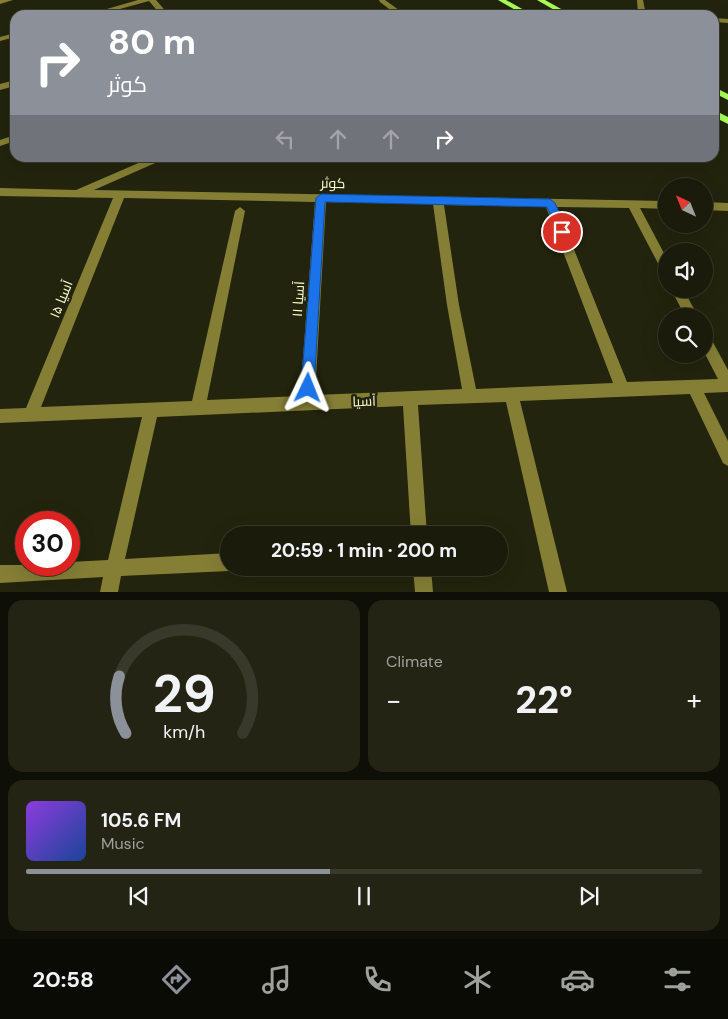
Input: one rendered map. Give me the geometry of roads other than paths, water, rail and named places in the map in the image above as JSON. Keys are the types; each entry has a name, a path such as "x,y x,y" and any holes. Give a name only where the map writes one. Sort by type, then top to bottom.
{"main road":[{"path":"501,0 520,10"},
{"path":"540,0 559,10"}],"street":[{"path":"0,2 10,0"},
{"path":"109,10 146,0"},
{"path":"152,0 161,10"},
{"path":"382,1 395,10"},
{"path":"77,193 149,162"},
{"name":"کوثر","path":"0,192 658,205"},
{"name":"آسیا ۱۵","path":"30,414 120,194"},
{"name":"آسیا ۱۱","path":"307,403 321,198"},
{"path":"438,200 453,305 470,396"},
{"path":"550,203 623,390"},
{"path":"634,204 658,252"},
{"path":"713,206 728,207"},
{"path":"198,408 240,211"},
{"path":"713,355 728,384"},
{"name":"آسیا","path":"0,416 694,387 728,384"},
{"path":"694,387 728,458"},
{"path":"511,394 558,592"},
{"path":"410,399 418,526"},
{"path":"109,592 152,410"},
{"path":"0,574 220,562"},
{"path":"423,576 424,592"}]}
